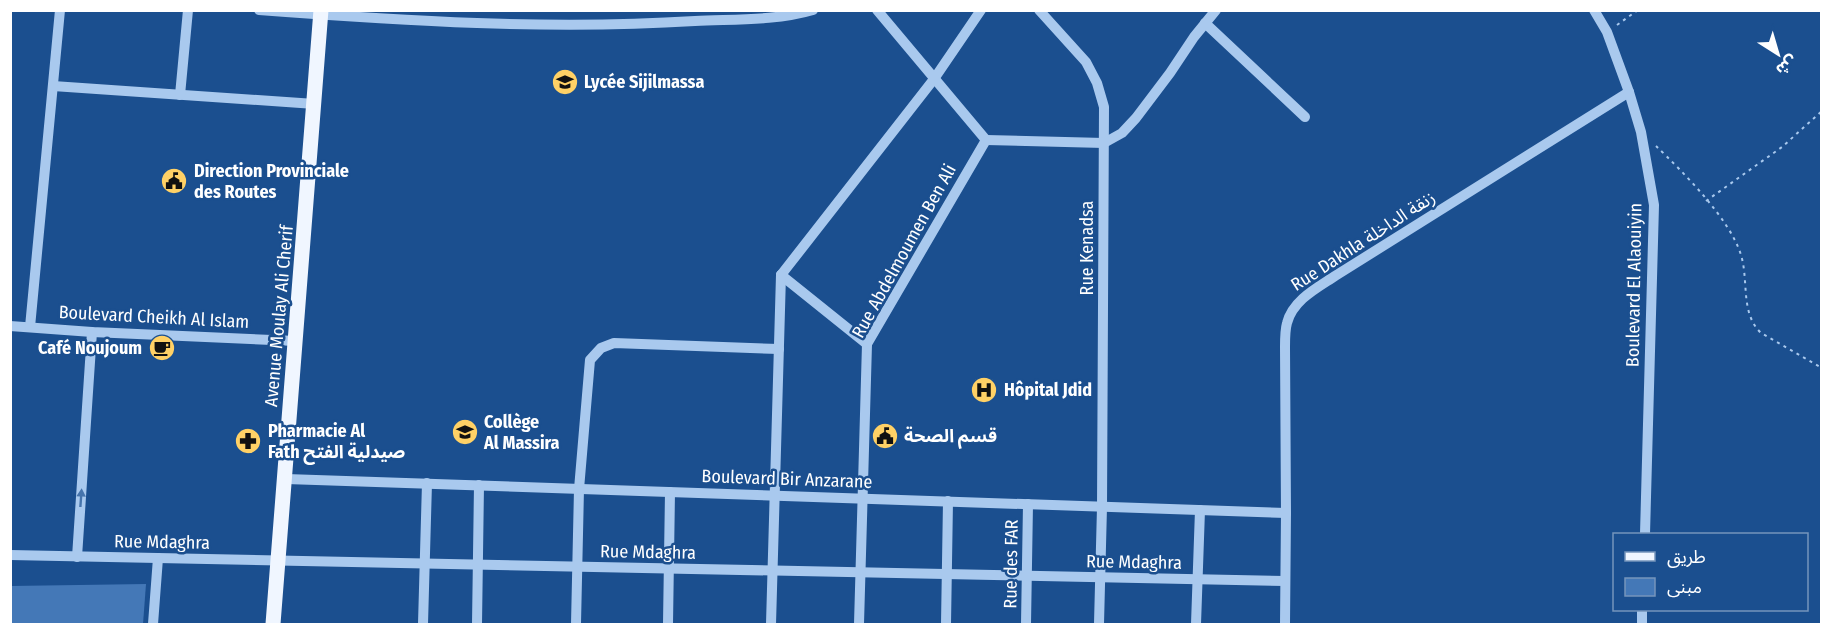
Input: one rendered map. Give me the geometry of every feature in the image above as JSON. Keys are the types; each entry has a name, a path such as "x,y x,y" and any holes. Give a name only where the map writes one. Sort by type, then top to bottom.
{"main road":[{"name":"Avenue Moulay Ali Cherif","path":"273,624 321,13"}],"street":[{"path":"30,327 60,10"},
{"path":"180,95 188,10"},
{"path":"260,10 484,24 656,24 767,17 813,10"},
{"path":"877,10 986,140 1104,143 1122,133 1136,118 1216,10"},
{"path":"771,624 781,275 934,79 981,10"},
{"name":"Rue Kenadsa","path":"1039,10 1086,62 1097,83 1104,107 1102,507 1099,624"},
{"name":"Boulevard El Alaouiyin","path":"1594,10 1607,32 1629,92 1641,132 1654,205 1645,533"},
{"path":"1205,23 1305,117"},
{"path":"53,86 315,104"},
{"name":"Rue Dakhla زنقة الداخلة","path":"1285,624 1285,347 1287,322 1294,306 1335,276 1629,92"},
{"name":"Rue Abdelmoumen Ben Ali","path":"859,624 867,344 986,140"},
{"path":"781,275 867,344"},
{"name":"Boulevard Cheikh Al Islam","path":"10,326 297,341"},
{"path":"77,557 92,332"},
{"path":"576,624 579,489 590,360 601,348 614,343 779,349"},
{"name":"Boulevard Bir Anzarane","path":"286,479 1286,513"},
{"path":"423,624 427,483"},
{"path":"477,624 479,485"},
{"path":"668,624 669,492"},
{"path":"946,624 948,501"},
{"name":"Rue des FAR","path":"1026,624 1028,504"},
{"path":"1196,624 1200,510"},
{"name":"Rue Mdaghra","path":"10,555 1285,581"},
{"path":"153,624 158,558"}],"path":[{"path":"1607,32 1638,10"},
{"path":"1706,201 1782,147 1821,111"},
{"path":"1641,132 1686,175 1728,229 1741,254 1752,325 1761,333 1821,368"}],"building":[{"path":"146,584 143,624 10,624 10,586"}],"place":[{"name":"Lycée Sijilmassa","path":"565,82"},
{"name":"Direction Provinciale des Routes","path":"174,181"},
{"name":"Café Noujoum","path":"162,348"},
{"name":"Hôpital Jdid","path":"984,390"},
{"name":"Collège Al Massira","path":"465,432"},
{"name":"قسم الصحة","path":"885,436"},
{"name":"Pharmacie Al Fath صيدلية الفتح","path":"248,441"}]}
